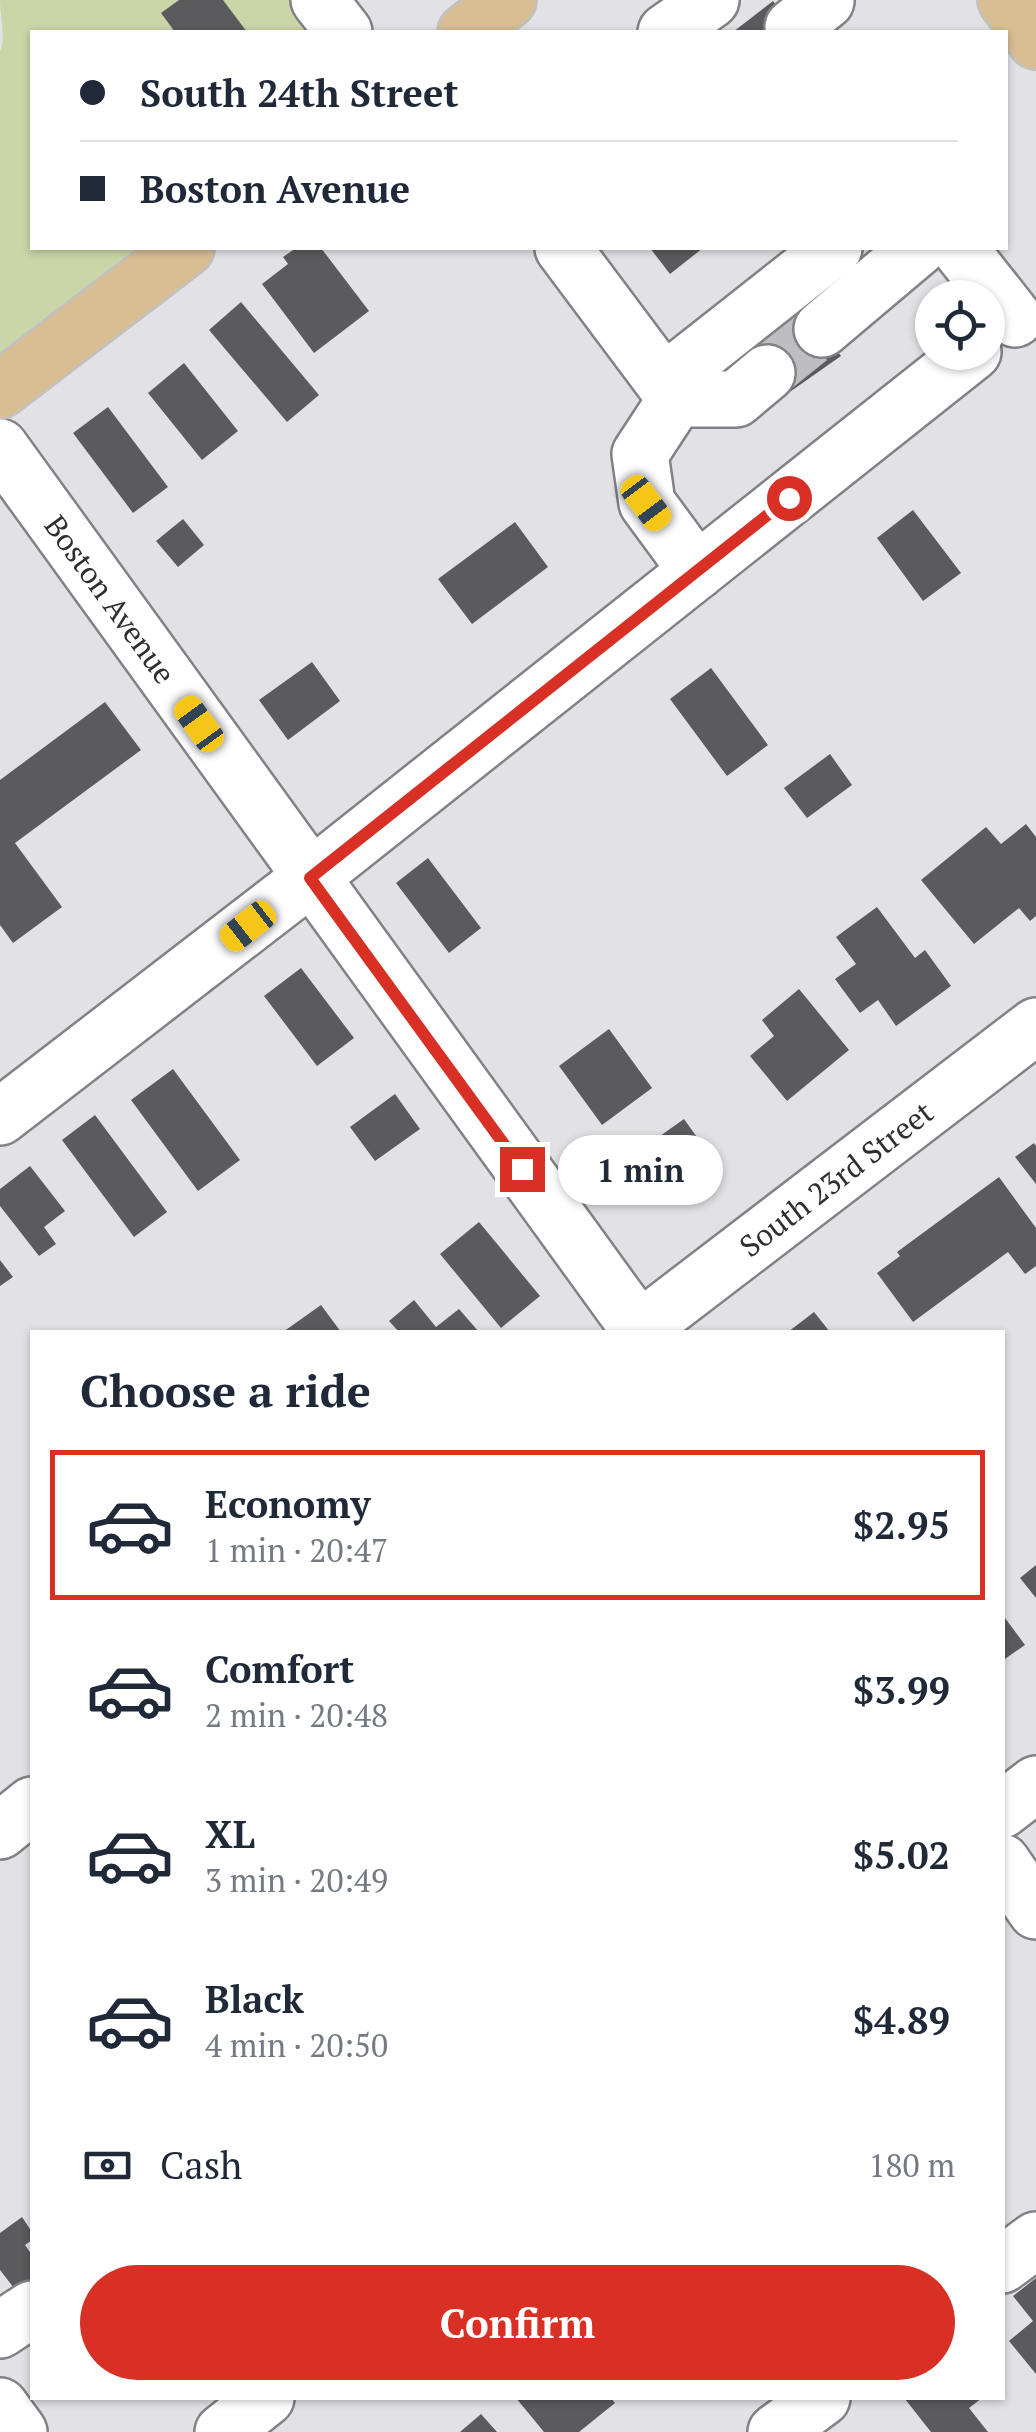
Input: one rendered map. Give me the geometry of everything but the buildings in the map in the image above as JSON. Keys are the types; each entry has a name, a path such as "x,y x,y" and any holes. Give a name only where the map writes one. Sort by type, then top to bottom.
{"main road":[{"path":"469,30 508,0"},
{"path":"0,390 183,250"}],"street":[{"path":"319,0 342,30"},
{"path":"565,250 670,390 736,399 768,373"},
{"path":"698,571 646,503 640,454 670,390 832,250"},
{"path":"960,250 1013,321"},
{"path":"822,330 884,258"},
{"path":"0,1118 310,878 950,370"},
{"name":"Boston Avenue","path":"0,447 638,1330"},
{"name":"South 23rd Street","path":"642,1330 1036,1026"},
{"path":"1005,1808 1036,1784"},
{"path":"0,1830 30,1807"},
{"path":"1005,1866 1036,1911"},
{"path":"1005,2263 1036,2240"},
{"path":"0,2330 30,2310"},
{"path":"776,2432 819,2400"},
{"path":"0,2406 19,2432"}],"green space":[{"path":"0,0 292,0 315,30 30,30 30,250 153,250 0,367 0,52"}],"tunnel":[{"path":"767,373 822,329"}],"route":[{"path":"522,1169 310,878 789,498"}]}
